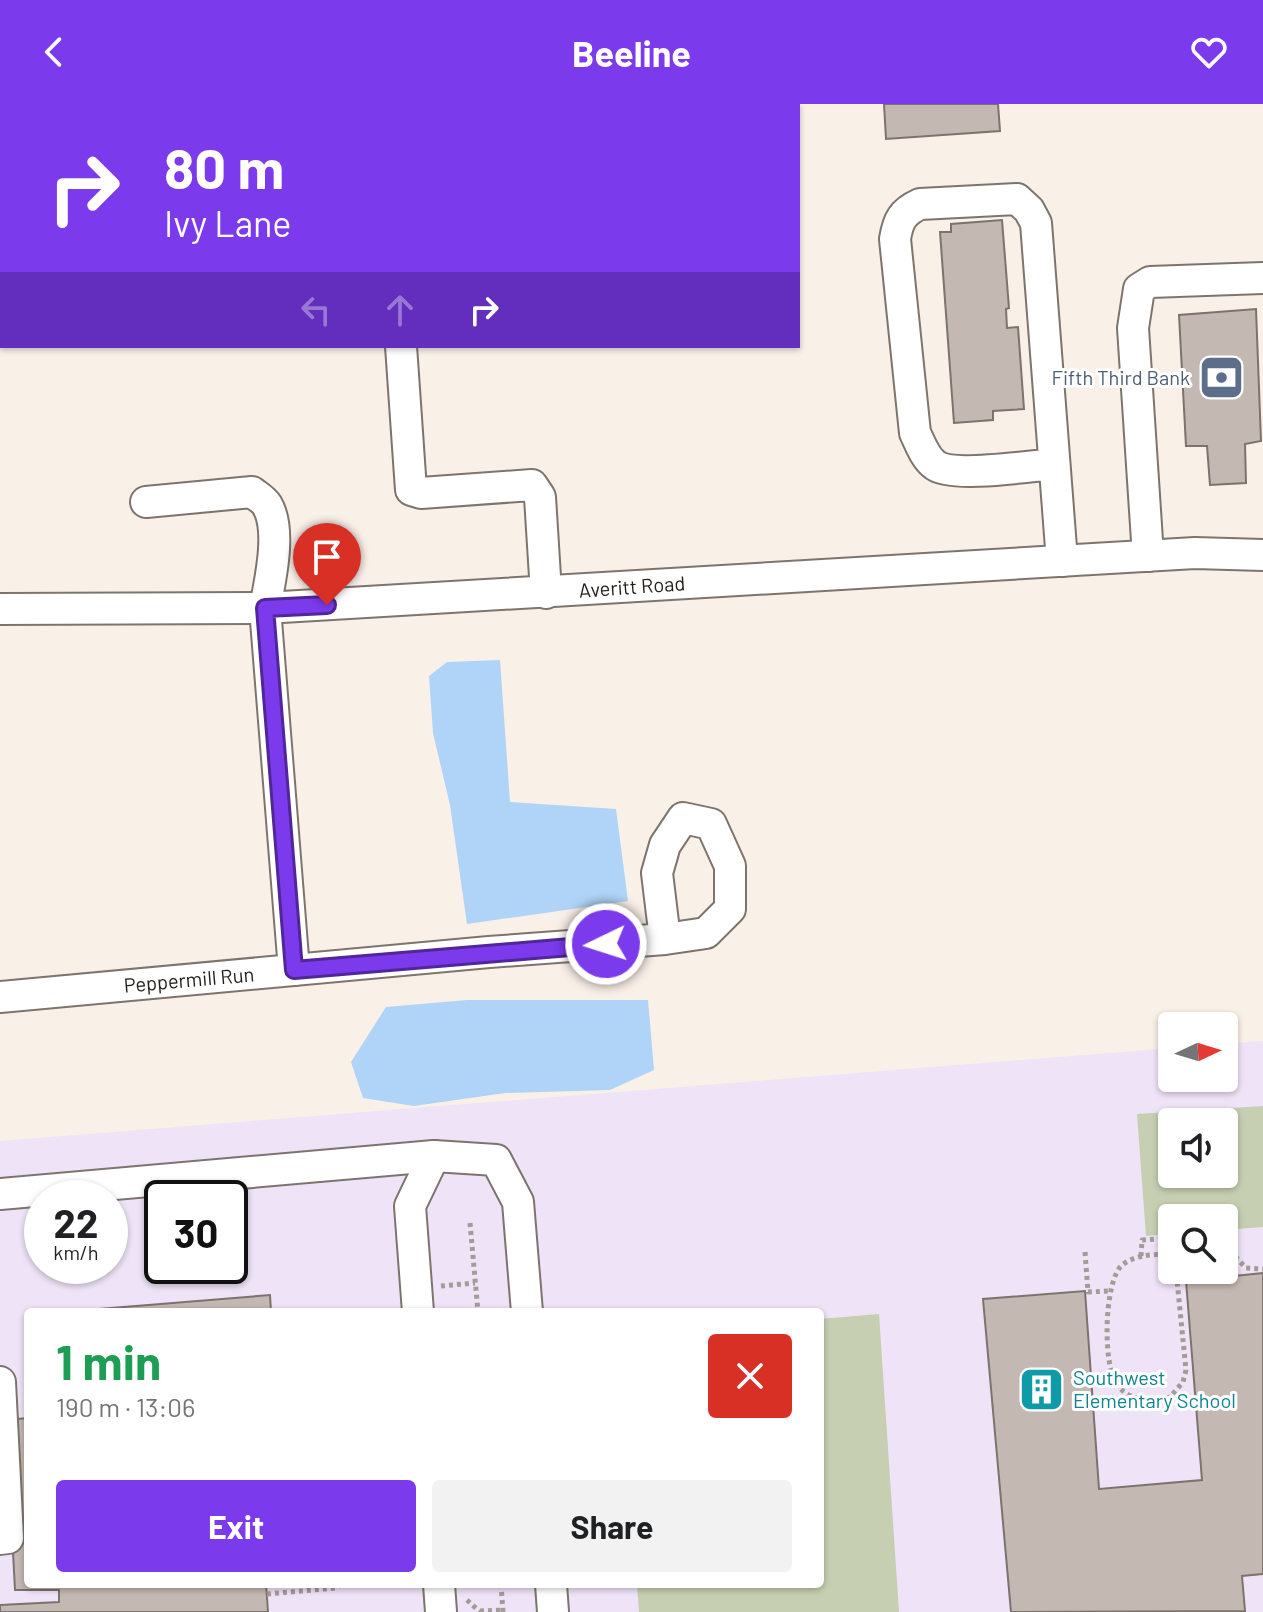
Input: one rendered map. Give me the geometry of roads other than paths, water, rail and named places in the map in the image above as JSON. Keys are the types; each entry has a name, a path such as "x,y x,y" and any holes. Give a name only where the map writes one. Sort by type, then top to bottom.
{"street":[{"path":"1054,464 953,472 935,466 923,450 915,433 895,239 898,221 907,210 920,204 1017,199 1029,210 1036,223 1062,561"},
{"path":"1148,556 1133,328 1139,289 1150,282 1263,278"},
{"path":"401,348 411,490 421,493 532,485 540,497 546,593"},
{"path":"146,502 252,492 266,502 272,517 273,565 265,608 294,970"},
{"name":"Averitt Road","path":"0,609 265,608 1195,553 1263,555"},
{"name":"Peppermill Run","path":"0,997 665,939"},
{"path":"418,1308 410,1206 434,1156"},
{"path":"0,1194 434,1156 496,1160 518,1202 527,1308"},
{"path":"0,1382 8,1538 0,1539"},
{"path":"439,1588 441,1612"},
{"path":"551,1588 553,1612"}],"water":[{"path":"500,660 510,802 616,809 628,901 467,924 450,805 433,733 429,676 447,662"},
{"path":"467,1000 648,1000 654,1070 610,1090 505,1093 414,1106 363,1098 351,1062 386,1007"}],"place":[{"name":"Fifth Third Bank","path":"1221,378"},
{"name":"Southwest Elementary School","path":"1042,1390"}]}
